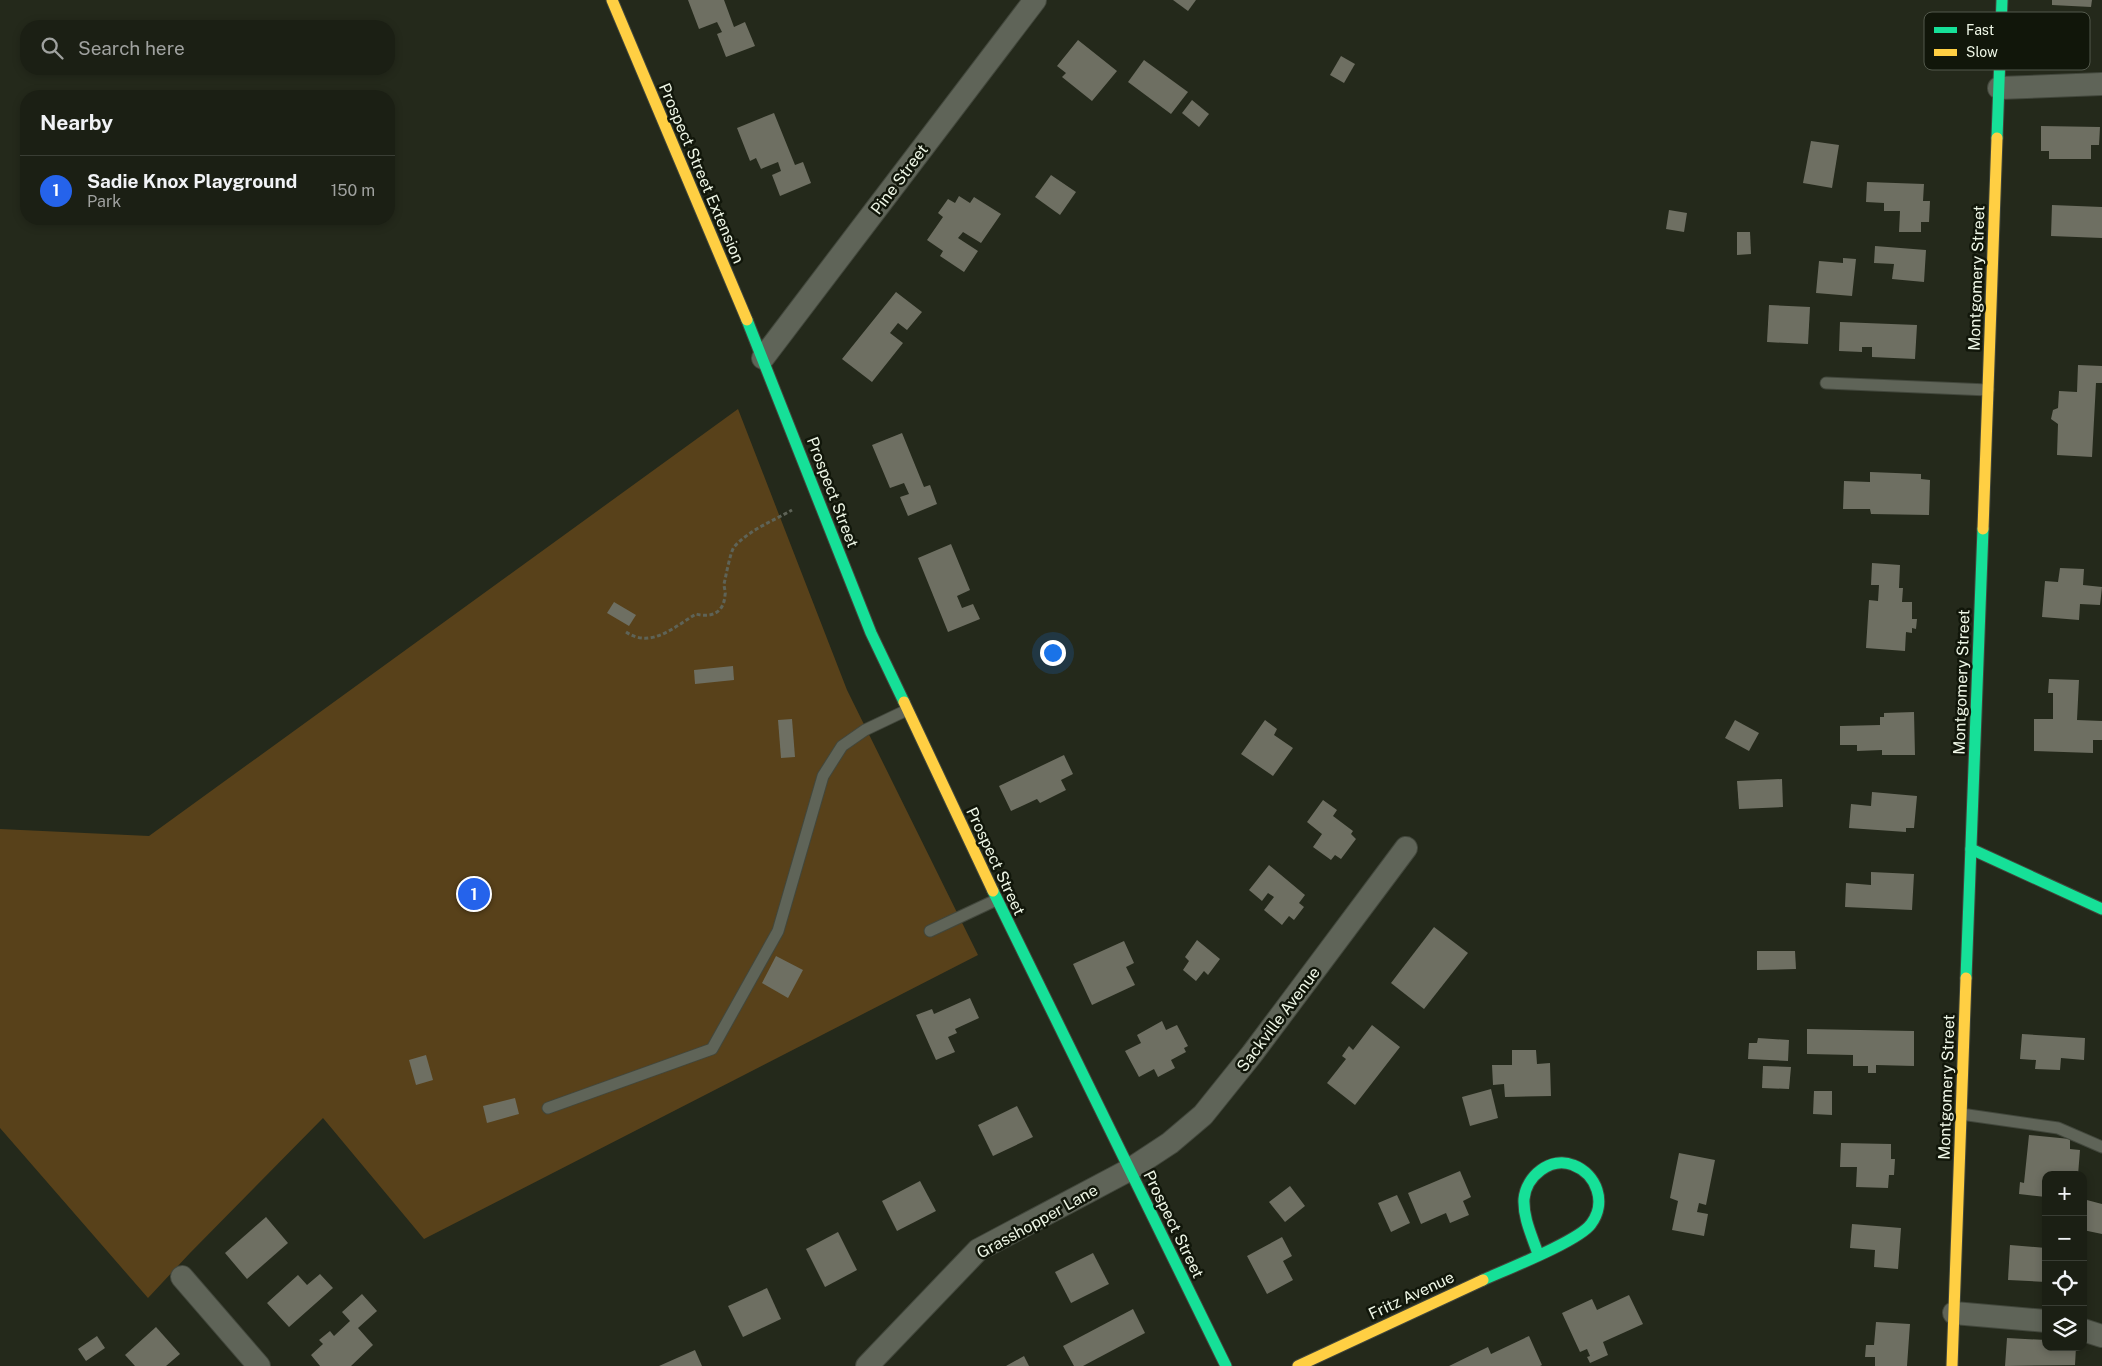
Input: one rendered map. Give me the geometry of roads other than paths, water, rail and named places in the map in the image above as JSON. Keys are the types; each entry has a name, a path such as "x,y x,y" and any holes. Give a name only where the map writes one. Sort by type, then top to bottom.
{"street":[{"name":"Prospect Street Extension","path":"612,0 763,358"},
{"name":"Pine Street","path":"763,358 1035,0"},
{"name":"Montgomery Street","path":"1952,1366 2000,70"},
{"path":"1999,88 2102,84"},
{"name":"Prospect Street","path":"763,358 871,633 996,900 1226,1366"},
{"name":"Sackville Avenue","path":"1129,1170 1170,1143 1203,1115 1258,1046 1406,848"},
{"path":"1971,849 2102,909"},
{"name":"Fritz Avenue","path":"1298,1366 1584,1233 1596,1219 1601,1200 1599,1191 1591,1176 1578,1166 1562,1163 1545,1166 1532,1177 1528,1184 1525,1192 1524,1208 1538,1254"},
{"name":"Grasshopper Lane","path":"866,1366 978,1250 1129,1170"},
{"path":"182,1277 259,1366"},
{"path":"1954,1313 2042,1321"},
{"path":"2087,1331 2102,1336"}],"lane":[{"path":"1826,383 1988,390"},
{"path":"548,1108 712,1050 778,931 823,776 842,746 865,730 907,710"},
{"path":"930,931 996,900"},
{"path":"1961,1114 2058,1128 2102,1148"}],"place":[{"name":"Sadie Knox Playground","path":"474,894"}]}
